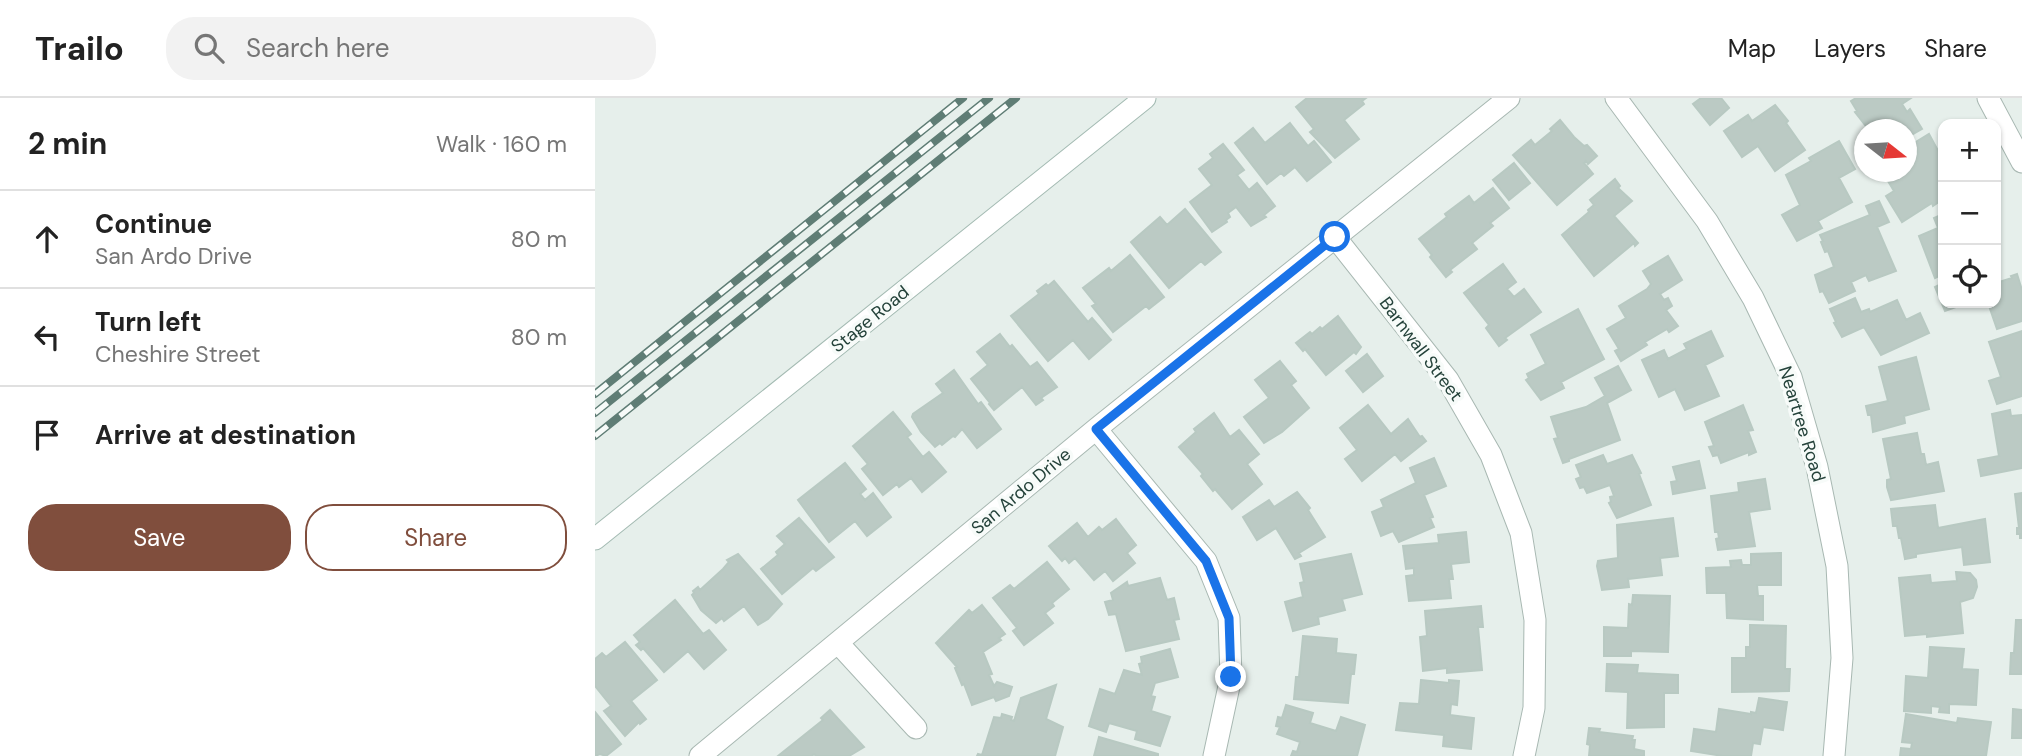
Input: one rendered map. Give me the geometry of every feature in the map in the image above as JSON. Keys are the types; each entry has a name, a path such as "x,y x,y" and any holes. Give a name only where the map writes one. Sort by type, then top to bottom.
{"street":[{"name":"Stage Road","path":"595,539 1145,98"},
{"name":"San Ardo Drive","path":"699,756 1096,429 1509,98"},
{"name":"Neartree Road","path":"1616,98 1707,220 1753,299 1791,377 1817,467 1837,566 1842,658 1833,756"},
{"path":"1988,98 2022,162"},
{"name":"Barnwall Street","path":"1335,237 1448,380 1491,455 1521,533 1535,620 1534,708 1524,756"},
{"path":"1096,429 1206,561 1229,618 1231,677 1214,756"},
{"path":"838,642 916,728"}],"building":[{"path":"1307,98 1366,98 1362,101 1364,104 1344,120 1359,139 1335,158 1310,132 1314,129 1296,107"},
{"path":"1701,98 1721,98 1729,108 1710,125 1693,104"},
{"path":"1856,98 1911,98 1902,104 1907,112 1910,109 1916,119 1860,119 1851,101"},
{"path":"1775,105 1805,150 1775,171 1758,146 1742,157 1724,131 1748,115 1752,121"},
{"path":"1560,120 1574,137 1584,146 1587,145 1597,156 1588,164 1586,161 1584,163 1593,174 1557,205 1513,155 1531,140 1535,145 1552,131 1550,129"},
{"path":"1290,123 1308,146 1314,141 1331,162 1307,181 1295,167 1284,176 1281,173 1267,184 1235,143 1253,128 1265,143"},
{"path":"1929,134 1938,151 1938,202 1933,206 1932,203 1902,222 1886,196 1894,191 1889,182 1917,182 1917,141"},
{"path":"1839,141 1854,167 1839,178 1852,202 1818,221 1822,228 1797,241 1782,215 1800,205 1786,175 1811,161 1809,158"},
{"path":"1223,144 1244,170 1237,175 1249,190 1257,183 1275,206 1264,215 1266,217 1251,226 1236,207 1228,213 1230,217 1227,222 1212,232 1190,202 1212,185 1199,169 1213,158 1210,154"},
{"path":"1514,163 1530,183 1509,200 1493,180"},
{"path":"1615,179 1620,186 1618,188 1632,201 1614,216 1638,243 1635,246 1634,243 1594,276 1562,235 1589,212 1594,205 1590,200"},
{"path":"1493,188 1509,208 1490,223 1493,226 1472,243 1477,249 1450,270 1452,272 1446,277 1419,239 1469,196 1474,203"},
{"path":"1879,201 1889,222 1877,227 1896,271 1869,281 1866,275 1851,282 1855,291 1829,303 1823,291 1820,292 1815,275 1834,267 1828,251 1825,252 1820,235 1870,215 1866,206"},
{"path":"1185,209 1221,252 1205,265 1201,261 1169,288 1131,242 1160,217 1167,225"},
{"path":"1938,228 1938,276 1935,278 1919,236"},
{"path":"1130,255 1164,297 1149,309 1146,306 1113,332 1092,306 1096,304 1083,288 1109,268 1111,271"},
{"path":"1668,256 1682,280 1660,294 1664,300 1668,298 1672,306 1666,310 1678,326 1645,342 1647,345 1621,361 1615,351 1619,349 1607,329 1626,318 1619,306 1651,284 1643,271"},
{"path":"1503,264 1516,282 1507,289 1514,297 1524,289 1541,312 1505,338 1507,340 1499,346 1486,328 1489,325 1464,293"},
{"path":"2017,274 2022,290 2022,321 1997,329 1990,308 2001,308 2001,281 2012,278 2011,276"},
{"path":"1054,281 1088,322 1092,318 1111,340 1089,359 1073,340 1048,361 1011,316 1039,294 1037,291"},
{"path":"1855,298 1861,312 1869,309 1870,312 1897,300 1906,320 1920,313 1929,333 1881,355 1864,327 1842,337 1830,309"},
{"path":"1578,309 1604,359 1561,382 1564,388 1541,400 1526,380 1529,378 1527,374 1546,364 1531,335"},
{"path":"1338,316 1361,347 1356,354 1354,352 1326,375 1305,349 1303,351 1296,343 1310,332 1312,334 1320,327 1322,329"},
{"path":"1711,331 1723,356 1705,365 1719,396 1685,410 1675,389 1659,397 1642,360 1664,350 1668,359 1687,349 1684,344"},
{"path":"2022,331 2022,396 1997,404 1989,381 2001,377 1989,342"},
{"path":"1000,334 1030,367 1037,362 1057,387 1036,405 1022,387 994,410 971,379 988,365 977,352"},
{"path":"1367,354 1383,376 1363,392 1346,371"},
{"path":"1916,357 1929,409 1904,416 1905,423 1873,432 1871,415 1868,415 1866,406 1888,401 1879,367"},
{"path":"1280,361 1296,381 1291,385 1309,408 1282,432 1264,443 1244,417 1269,398 1255,380"},
{"path":"1618,366 1631,390 1607,403 1620,440 1563,463 1554,439 1558,438 1551,417 1586,407 1605,396 1595,378"},
{"path":"954,370 978,404 981,402 1001,429 977,448 962,429 955,437 935,447 912,417 943,393 936,384"},
{"path":"1368,405 1391,434 1408,419 1420,437 1426,441 1401,461 1395,454 1362,481 1345,459 1357,450 1340,428"},
{"path":"1743,405 1753,430 1748,431 1756,452 1721,463 1718,455 1713,456 1709,447 1714,446 1705,422"},
{"path":"2010,410 2011,416 2022,415 2022,468 1981,476 1978,460 1999,456 1992,414"},
{"path":"893,412 911,434 907,437 923,457 929,452 946,472 922,492 911,478 899,487 897,484 883,495 862,469 868,464 853,446"},
{"path":"1214,413 1230,437 1239,430 1259,454 1247,464 1262,484 1232,509 1215,489 1213,491 1201,476 1203,474 1179,447 1196,432 1194,429"},
{"path":"1917,433 1926,465 1938,462 1944,491 1891,500 1887,480 1891,479 1883,439"},
{"path":"1603,455 1607,464 1632,455 1651,505 1617,518 1609,503 1610,497 1614,496 1610,485 1587,493 1584,487 1580,488 1576,479 1581,477 1576,465"},
{"path":"1434,458 1446,486 1424,495 1434,527 1399,542 1393,531 1381,536 1372,512 1384,507 1381,500 1416,483 1410,468"},
{"path":"1699,461 1705,488 1673,494 1671,482 1677,481 1673,467"},
{"path":"845,463 866,489 860,494 865,500 873,493 891,517 867,536 855,521 829,542 798,500"},
{"path":"1765,479 1770,509 1749,512 1755,546 1718,550 1716,539 1719,538 1718,532 1715,532 1711,496 1739,492 1738,483"},
{"path":"1297,492 1310,508 1308,510 1325,537 1299,553 1301,556 1295,559 1276,528 1257,540 1243,517 1269,500 1274,507"},
{"path":"2022,493 2020,538 2020,534 2017,534 2019,528 2015,494"},
{"path":"1935,505 1938,528 1985,519 1990,562 1964,565 1962,547 1916,554 1916,557 1905,559 1897,526 1893,526 1891,509"},
{"path":"799,518 834,557 816,571 813,568 782,594 761,569 778,555 776,552 785,544 777,536"},
{"path":"1673,518 1678,556 1660,558 1662,575 1628,579 1629,587 1602,590 1598,561 1618,558 1617,525"},
{"path":"1116,519 1136,545 1127,553 1135,563 1113,581 1105,571 1094,580 1075,558 1069,563 1065,558 1062,561 1049,546 1077,523 1088,537 1099,527 1102,530"},
{"path":"1466,532 1469,562 1451,564 1451,598 1409,601 1406,576 1414,575 1414,568 1406,569 1403,546 1439,543 1438,535"},
{"path":"1781,553 1781,585 1757,585 1758,596 1763,596 1763,620 1727,618 1726,593 1707,593 1706,568 1731,567 1730,561 1741,560 1742,565 1751,565 1751,554"},
{"path":"738,554 782,604 758,625 744,606 724,621 722,618 716,623 701,610 692,595 693,591 698,587 700,590 723,569 729,562 727,560"},
{"path":"1351,554 1362,594 1342,599 1345,610 1318,617 1319,624 1293,631 1285,602 1303,597 1300,583 1304,582 1300,564"},
{"path":"1047,562 1069,589 1052,603 1054,606 1045,613 1053,623 1024,645 1013,631 1017,628 993,598 1010,585 1014,589"},
{"path":"1956,572 1970,573 1976,580 1977,587 1973,598 1960,602 1963,633 1927,637 1927,634 1905,636 1899,578 1930,575 1931,583 1957,581"},
{"path":"1160,578 1167,600 1174,598 1179,619 1174,620 1179,639 1126,651 1116,614 1109,615 1105,602 1113,600 1111,593 1127,582 1128,586"},
{"path":"1633,595 1670,596 1668,652 1631,651 1631,656 1604,656 1604,627 1628,628 1629,604 1632,605"},
{"path":"675,600 703,634 709,630 726,650 704,669 688,651 664,672 643,648 641,650 636,645 640,642 634,635"},
{"path":"982,605 1005,634 999,638 1001,640 983,652 992,674 989,675 994,686 997,682 1012,687 1009,696 996,701 994,697 972,705 955,668 957,667 936,643 969,610 972,613"},
{"path":"1481,606 1483,627 1478,627 1482,670 1447,673 1447,668 1423,671 1420,637 1427,636 1425,611"},
{"path":"2016,620 2022,620 2022,674 2010,674 2011,653 2014,653"},
{"path":"1750,625 1786,626 1785,669 1790,669 1789,691 1732,692 1732,658 1746,658 1746,647 1750,647"},
{"path":"1303,636 1337,639 1336,653 1356,655 1348,703 1294,699"},
{"path":"625,642 657,680 631,701 646,719 625,736 604,711 611,706 595,686 595,659 602,653 606,657"},
{"path":"1930,647 1964,649 1962,669 1978,670 1976,705 1949,704 1949,713 1939,712 1940,707 1931,706 1931,713 1904,711 1906,676 1928,678"},
{"path":"1170,649 1178,677 1155,683 1151,696 1155,697 1151,711 1170,717 1160,746 1135,739 1137,731 1109,723 1106,732 1089,726 1100,689 1115,694 1124,670 1142,675 1139,664 1142,663 1141,657"},
{"path":"1607,664 1638,665 1637,673 1678,675 1678,693 1664,693 1664,727 1627,728 1628,692 1606,691"},
{"path":"1421,680 1449,683 1449,680 1459,681 1457,705 1451,704 1450,715 1474,718 1471,749 1443,746 1444,735 1396,730 1400,703 1419,704"},
{"path":"1056,685 1046,719 1063,727 1055,756 977,756 982,755 994,717 1001,718 1002,714 1012,717 1011,720 1014,721 1021,698"},
{"path":"1759,698 1787,702 1783,730 1763,727 1760,744 1753,743 1751,756 1723,756 1691,751 1694,729 1716,732 1719,709 1756,713"},
{"path":"1286,705 1313,713 1310,723 1336,731 1341,717 1365,725 1357,756 1291,756 1293,751 1297,752 1300,742 1277,734 1280,727 1276,726"},
{"path":"2013,709 2022,710 2022,738 2012,738"},
{"path":"830,710 864,747 849,756 778,756 823,720 821,718"},
{"path":"595,712 621,744 606,756 595,756"},
{"path":"1906,714 1957,723 1958,718 1991,722 1986,756 1900,756 1901,748 1911,749 1912,743 1902,742"},
{"path":"1589,728 1600,729 1599,732 1633,736 1634,749 1644,751 1644,756 1589,756"},
{"path":"1099,737 1158,754 1158,756 1094,756"}],"railway":[{"path":"595,394 963,98"},
{"path":"595,413 989,98"},
{"path":"595,436 1016,98"}],"route":[{"path":"1231,677 1229,618 1206,561 1096,429 1335,237"}]}
